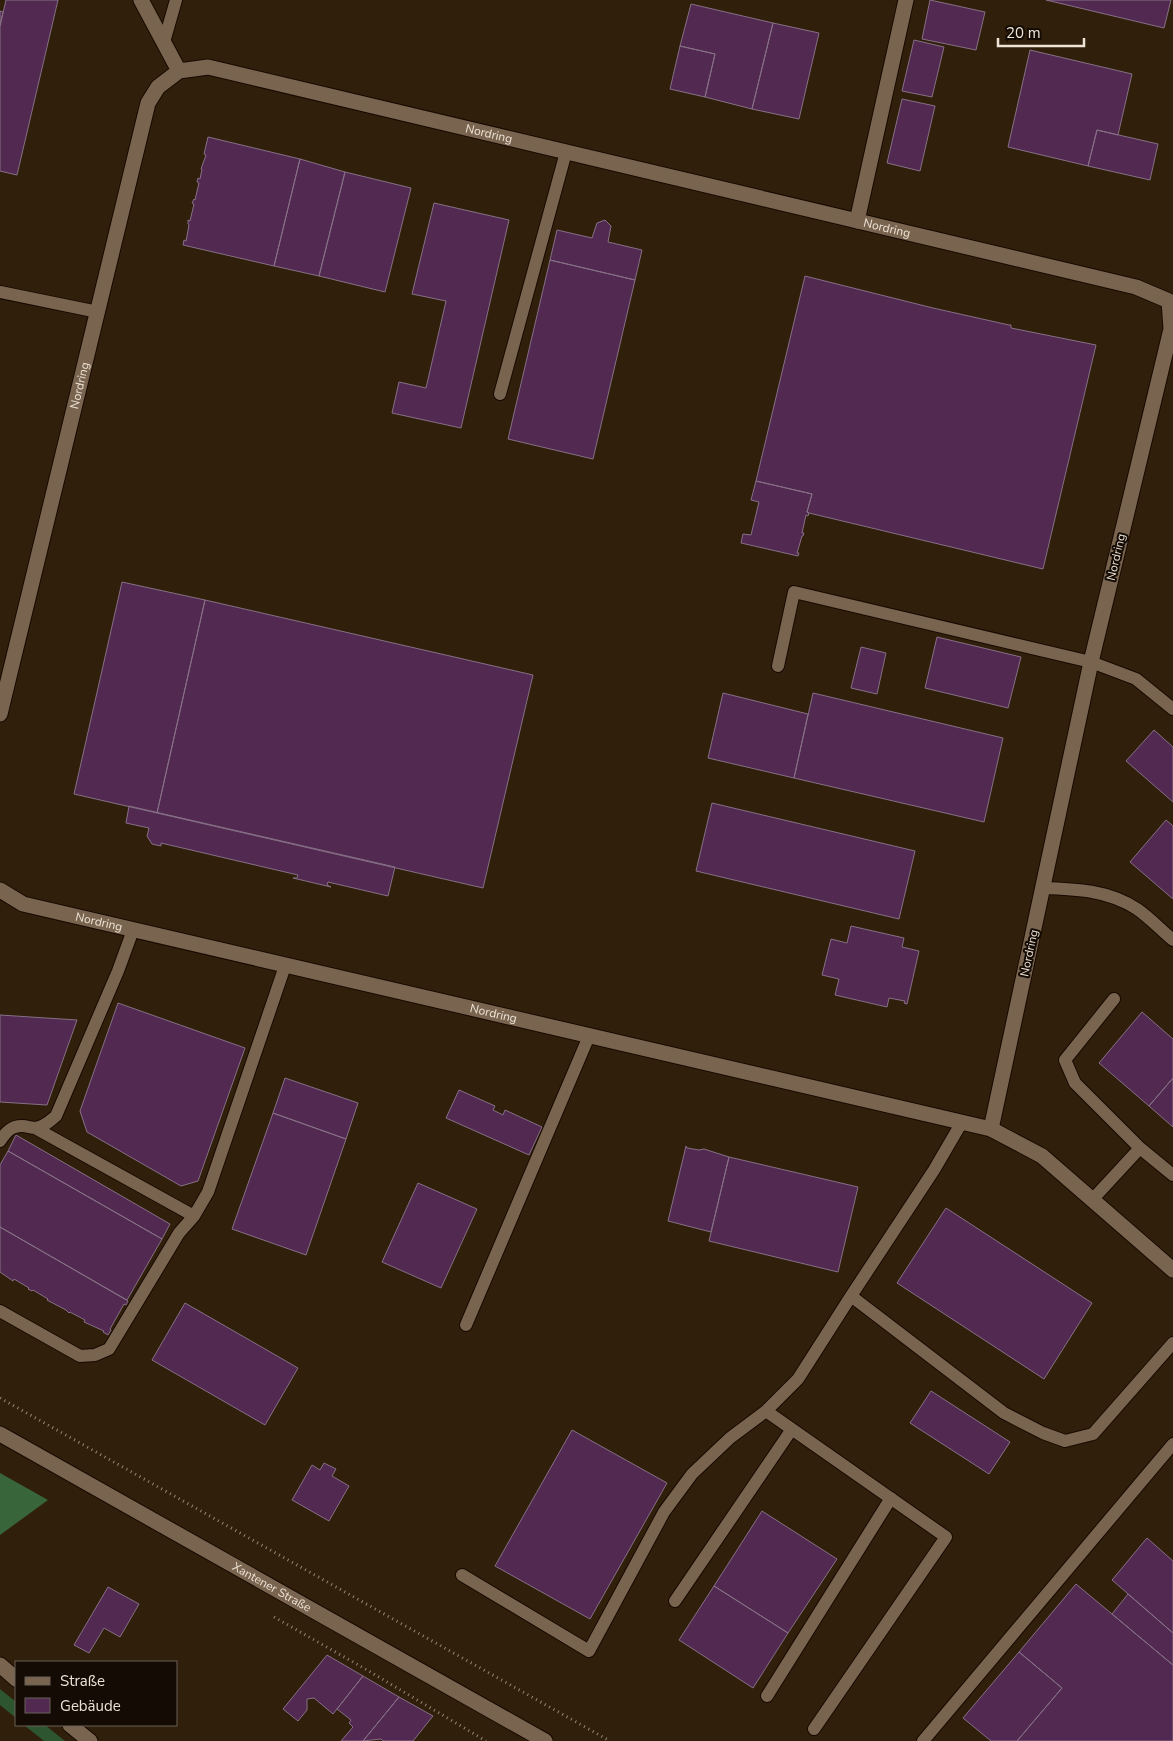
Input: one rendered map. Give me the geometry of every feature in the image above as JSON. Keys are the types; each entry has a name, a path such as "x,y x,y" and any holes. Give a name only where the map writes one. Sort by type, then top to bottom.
{"street":[{"path":"141,0 179,71"},
{"name":"Nordring","path":"857,221 906,0"},
{"name":"Nordring","path":"0,714 148,103 158,87 179,71 208,68 1136,287 1169,301 1172,329 1091,662 991,1129"},
{"name":"Nordring","path":"0,890 23,904 991,1129 1042,1156 1173,1270"},
{"name":"Xantener Straße","path":"0,1434 545,1741"},
{"path":"0,1665 15,1678"},
{"path":"71,1726 90,1741"}],"lane":[{"path":"164,42 176,0"},
{"path":"500,394 566,152"},
{"path":"0,292 98,312"},
{"path":"778,666 794,592 1091,662 1136,679 1173,709"},
{"path":"1042,888 1077,889 1111,895 1137,909 1173,940"},
{"path":"35,1128 47,1124 56,1116 118,971 133,930"},
{"path":"0,1311 80,1356 95,1355 109,1349 179,1233 194,1216 208,1192 285,966"},
{"path":"1114,999 1065,1060 1075,1083 1140,1148 1173,1174"},
{"path":"466,1325 589,1036"},
{"path":"462,1575 588,1651 669,1505 692,1474 730,1438 766,1410 798,1379 934,1170 962,1122"},
{"path":"0,1142 6,1132 13,1127 35,1128 194,1216"},
{"path":"1092,1200 1140,1148"},
{"path":"851,1296 1004,1413 1043,1433 1065,1440 1093,1434 1173,1343"},
{"path":"766,1410 946,1537 814,1729"},
{"path":"675,1600 792,1429"},
{"path":"923,1741 1173,1444"},
{"path":"767,1696 891,1498"}],"path":[{"path":"0,1398 610,1741"},
{"path":"273,1616 486,1741"}],"green space":[{"path":"0,1473 48,1500 0,1535"},
{"path":"0,1689 15,1701 15,1717 0,1705"},
{"path":"25,1726 46,1726 65,1741 44,1741"}],"building":[{"path":"6,0 58,0 17,175 0,171 0,26"},
{"path":"930,0 985,12 976,50 922,39"},
{"path":"1046,0 1171,0 1164,28"},
{"path":"691,4 773,23 752,109 705,97 715,54 680,46"},
{"path":"0,11 3,12 0,26"},
{"path":"773,23 819,33 799,119 752,109"},
{"path":"914,40 944,47 932,97 902,91"},
{"path":"680,46 715,54 705,97 670,89"},
{"path":"1030,50 1132,74 1118,135 1097,130 1088,166 1008,147"},
{"path":"902,99 935,106 920,171 887,163"},
{"path":"1097,130 1158,144 1150,180 1088,166"},
{"path":"208,137 300,159 274,266 183,245 184,240 186,241 188,220 190,221 194,204 192,203 195,200 199,183 197,182 198,178 200,179 206,155 204,154"},
{"path":"300,159 345,172 319,276 274,266"},
{"path":"345,172 411,188 385,292 319,276"},
{"path":"434,203 509,220 461,428 392,413 399,382 426,388 446,301 412,294"},
{"path":"605,220 611,226 608,242 642,250 635,280 550,260 557,230 592,238 597,223"},
{"path":"550,260 635,280 593,459 508,439"},
{"path":"805,276 933,308 1011,325 1011,328 1096,345 1043,569 809,513 807,512 812,494 756,481"},
{"path":"756,481 812,494 807,512 809,513 808,516 806,515 802,533 804,533 797,553 799,553 798,556 741,543 743,534 751,535 759,502 751,500"},
{"path":"122,582 205,600 157,813 74,794"},
{"path":"205,600 533,675 483,888 157,813"},
{"path":"937,637 1021,657 1008,708 925,688"},
{"path":"861,647 886,653 877,694 851,688"},
{"path":"723,693 808,714 794,778 708,758"},
{"path":"813,693 1003,738 984,822 794,778"},
{"path":"1154,730 1173,747 1173,802 1126,761"},
{"path":"712,803 915,851 899,919 696,871"},
{"path":"129,806 395,867 388,896 328,882 327,885 331,887 293,878 297,878 298,875 161,843 161,846 152,844 147,836 149,828 126,823"},
{"path":"1166,820 1173,826 1173,899 1130,862"},
{"path":"851,926 904,938 902,947 919,951 907,1004 904,1003 905,1001 889,998 887,1007 835,995 839,979 822,975 831,939 847,943"},
{"path":"118,1003 245,1048 198,1181 181,1186 87,1132 80,1111"},
{"path":"1142,1012 1173,1039 1173,1078 1149,1106 1099,1063"},
{"path":"0,1015 77,1020 47,1105 0,1102"},
{"path":"285,1078 358,1103 346,1139 273,1113"},
{"path":"1173,1078 1173,1127 1149,1106"},
{"path":"459,1090 495,1106 493,1110 503,1115 505,1110 542,1127 529,1155 446,1118"},
{"path":"273,1113 346,1139 306,1255 232,1229"},
{"path":"16,1135 170,1224 162,1239 8,1151"},
{"path":"686,1146 687,1148 704,1149 729,1157 711,1232 668,1221"},
{"path":"8,1151 162,1239 127,1300 0,1227 0,1165"},
{"path":"729,1157 858,1187 838,1272 709,1241"},
{"path":"418,1183 477,1209 441,1288 382,1262"},
{"path":"946,1208 1092,1303 1044,1379 897,1283"},
{"path":"0,1227 128,1301 126,1305 124,1304 108,1335 0,1272"},
{"path":"185,1303 298,1368 265,1425 152,1360"},
{"path":"931,1391 1010,1442 989,1474 910,1423"},
{"path":"572,1430 667,1483 590,1619 495,1566"},
{"path":"324,1463 336,1469 332,1476 349,1486 329,1521 292,1500 312,1465 320,1470"},
{"path":"762,1511 837,1559 788,1633 714,1586"},
{"path":"1147,1538 1173,1561 1173,1633 1112,1580"},
{"path":"1076,1584 1173,1665 1173,1741 1017,1741 1062,1688 1019,1652"},
{"path":"714,1586 788,1633 753,1688 679,1640"},
{"path":"108,1587 139,1604 120,1637 104,1628 89,1653 74,1645"},
{"path":"1128,1594 1173,1633 1173,1665 1112,1614"},
{"path":"1019,1652 1062,1688 1017,1741 991,1741 963,1718"},
{"path":"327,1655 363,1676 333,1714 314,1698 307,1699 307,1710 298,1721 283,1709"},
{"path":"363,1676 399,1697 363,1741 341,1741 353,1727 349,1723 351,1720 337,1709"},
{"path":"399,1697 433,1716 413,1741 383,1741 381,1739 363,1741"}]}
